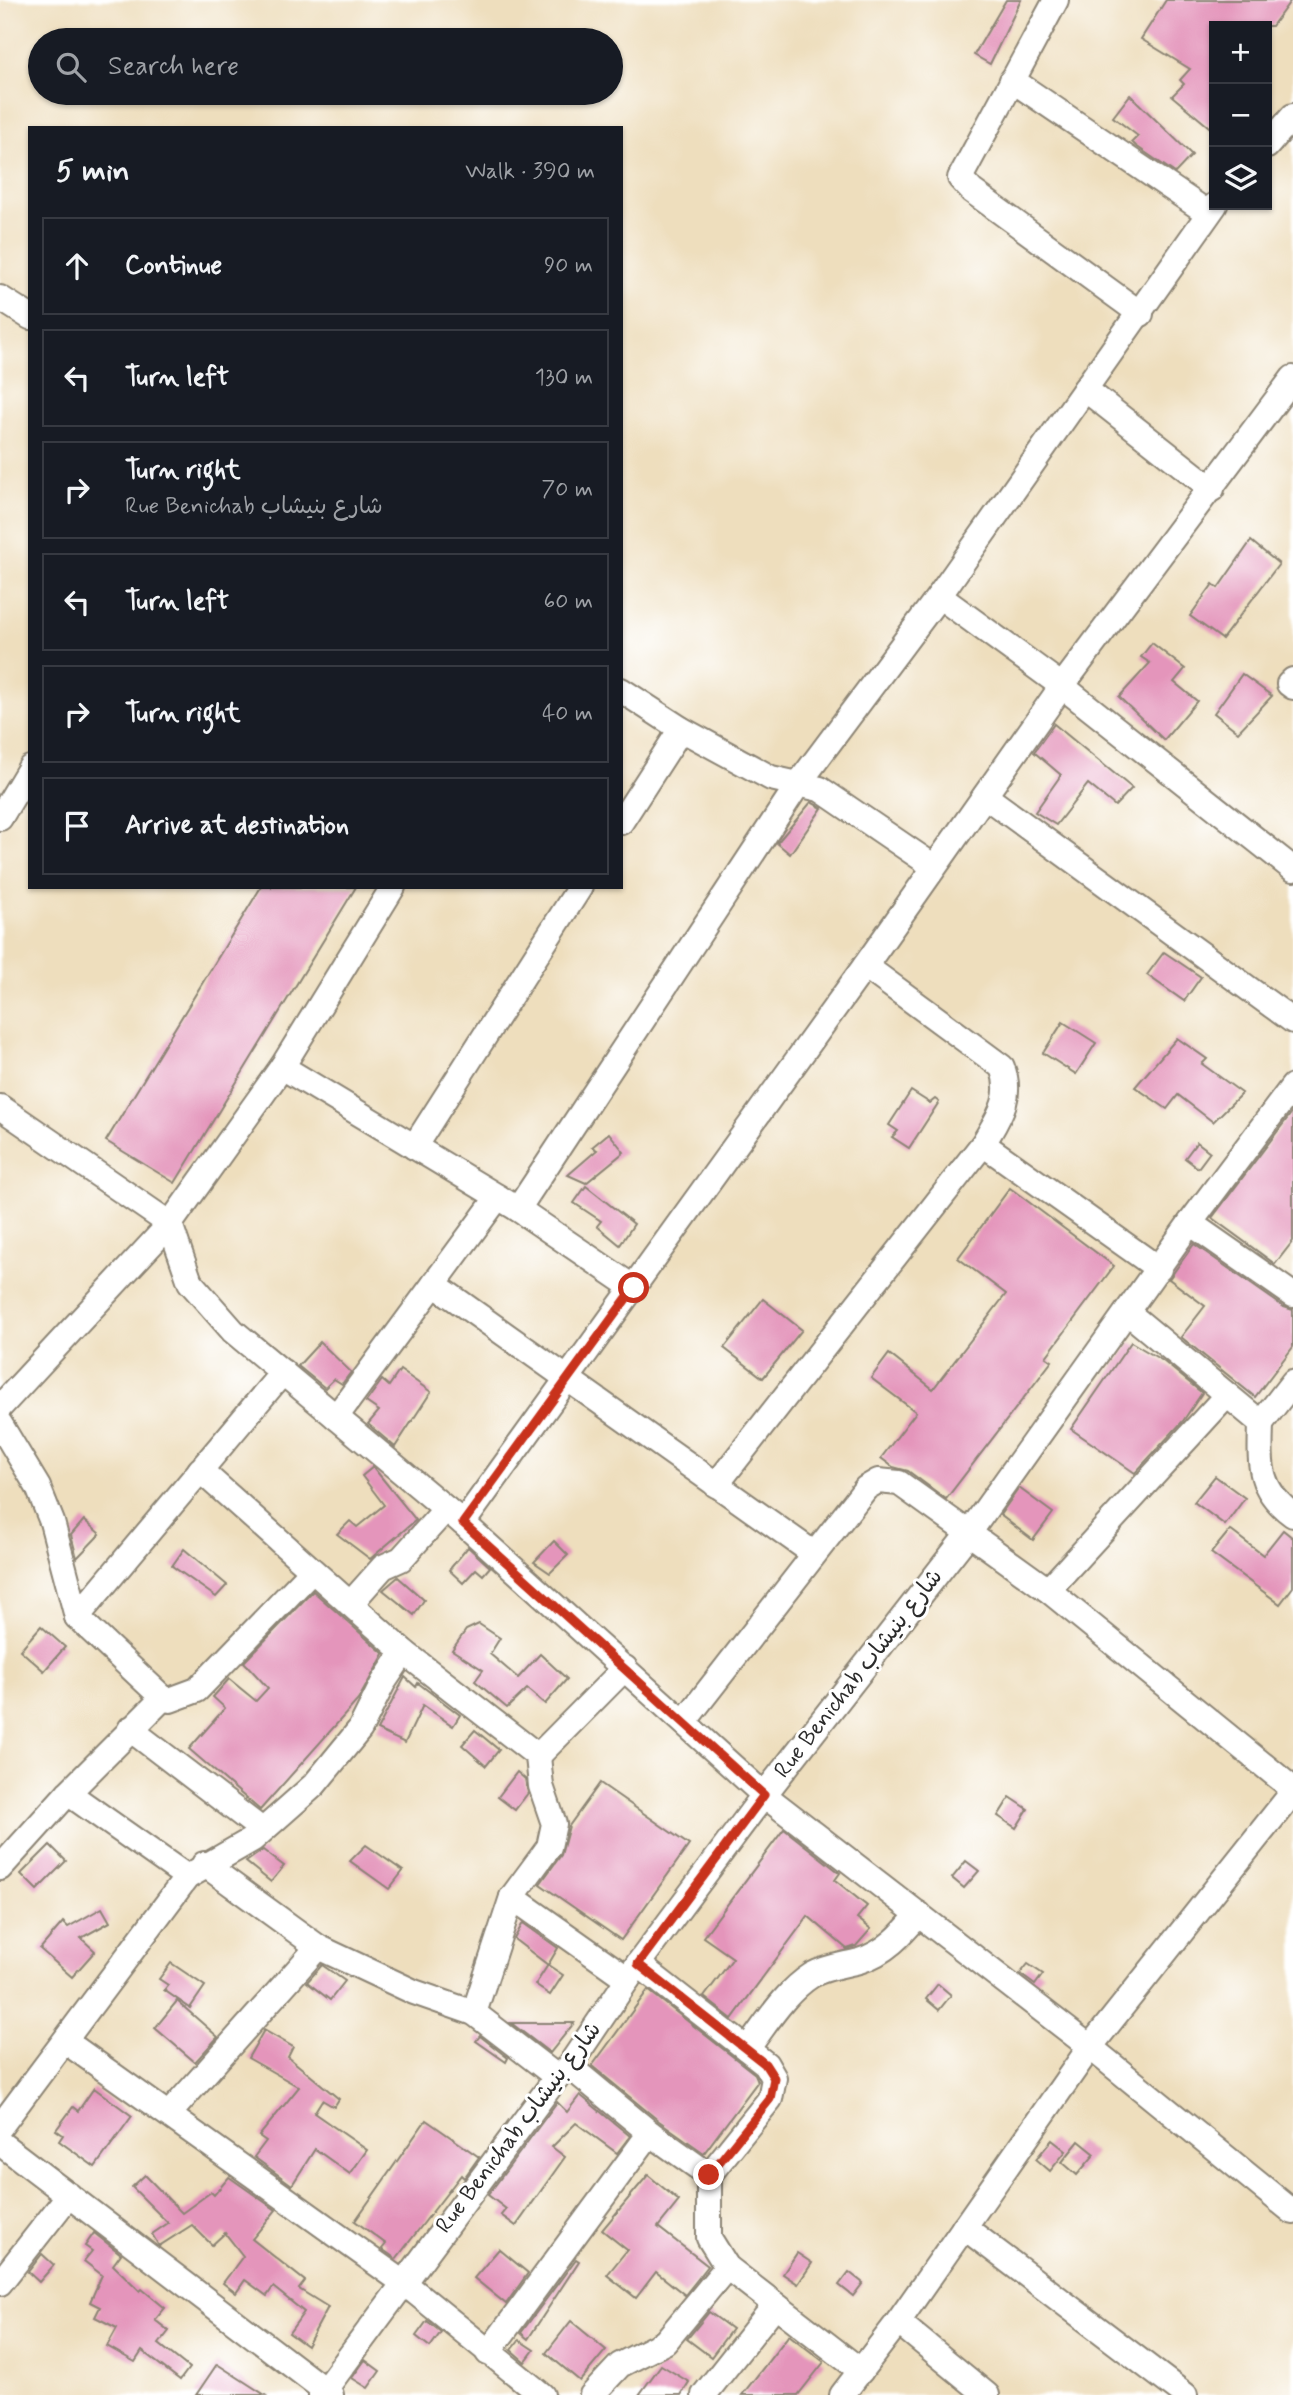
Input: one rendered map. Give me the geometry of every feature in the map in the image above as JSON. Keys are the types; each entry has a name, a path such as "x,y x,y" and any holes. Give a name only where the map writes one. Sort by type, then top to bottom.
{"street":[{"path":"1056,0 960,178 972,191 1141,314"},
{"path":"1012,80 1209,208"},
{"path":"1272,140 1293,116"},
{"path":"336,1417 433,1284 508,1203 799,783 939,596 1141,314 1210,210"},
{"path":"0,298 28,316"},
{"path":"350,1604 383,1567 401,1559 455,1516 569,1378 1062,686 1293,378"},
{"path":"1086,390 1212,489"},
{"path":"939,596 1062,686 1293,869"},
{"path":"1293,680 1289,684 1293,687"},
{"path":"623,691 681,729 771,778 799,783 831,795 933,866"},
{"path":"623,819 681,729"},
{"path":"0,818 28,771"},
{"path":"985,796 1293,1021"},
{"path":"0,1407 170,1224 282,1068 392,889"},
{"path":"414,1147 579,889"},
{"path":"716,1485 983,1144 1007,1098 1008,1086 1002,1068 865,966"},
{"path":"282,1068 508,1203 634,1288"},
{"name":"Rue Benichab شارع بنيشاب","path":"326,2394 404,2283 563,2072 633,1971 764,1795 969,1533 1190,1223 1293,1086"},
{"path":"0,1107 170,1224 190,1282 205,1302 259,1354 455,1516 764,1795 1090,2047 1293,2212"},
{"path":"983,1144 1159,1269"},
{"path":"1190,1223 1293,1295"},
{"path":"433,1284 813,1553"},
{"path":"1127,1312 1261,1423"},
{"path":"77,1617 283,1372"},
{"path":"1293,1382 1261,1423 1261,1462 1265,1486 1280,1506 1293,1516"},
{"path":"1048,1590 1227,1395"},
{"path":"0,1424 38,1487 52,1522 77,1617 163,1698 170,1700 197,1690 311,1572"},
{"path":"200,1470 311,1572 404,1652 538,1756 541,1786 554,1824 549,1847 512,1897 474,2012"},
{"path":"684,1722 866,1488 878,1481 899,1483 1048,1590 1290,1801 1090,2047 898,2322 842,2395"},
{"path":"0,2127 196,1871 253,1839 314,1785 352,1741 404,1652"},
{"path":"538,1756 625,1668"},
{"path":"0,1868 68,1793 163,1698"},
{"path":"130,1729 262,1830"},
{"path":"68,1793 318,1947 414,1992 474,2012 709,2175"},
{"path":"512,1897 633,1971 747,2049 771,2071 774,2086 770,2099 709,2175 709,2238 727,2267 861,2371"},
{"path":"747,2049 787,1997 809,1977 821,1970 878,1953 899,1937 919,1914"},
{"path":"169,2114 318,1947"},
{"path":"65,2041 404,2283 542,2395"},
{"path":"488,2353 650,2133"},
{"path":"0,2143 326,2394"},
{"path":"0,2283 69,2195"},
{"path":"964,2227 1185,2395"},
{"path":"592,2395 625,2361 665,2342 727,2267"},
{"path":"704,2395 775,2305"},
{"path":"898,2322 987,2395"}],"building":[{"path":"1006,0 1021,0 990,64 974,55"},
{"path":"1166,0 1291,0 1272,26 1272,21 1209,21 1209,127 1172,96 1184,84 1180,80 1190,69 1141,39"},
{"path":"1130,95 1192,155 1175,173 1136,146 1132,142 1138,136 1113,117"},
{"path":"1251,541 1279,564 1222,639 1190,616 1213,584 1218,588"},
{"path":"1152,643 1185,669 1174,682 1197,701 1164,740 1119,697 1150,663 1141,657"},
{"path":"1242,674 1272,696 1238,732 1214,713"},
{"path":"1054,724 1132,788 1115,806 1088,784 1056,825 1035,812 1061,775 1034,752"},
{"path":"811,802 822,808 790,854 777,843"},
{"path":"260,889 355,889 175,1183 106,1141"},
{"path":"1164,952 1201,977 1184,1001 1147,975"},
{"path":"1063,1022 1096,1043 1076,1074 1043,1053"},
{"path":"1177,1038 1207,1059 1202,1064 1242,1093 1213,1122 1178,1095 1167,1109 1135,1087"},
{"path":"911,1091 930,1103 935,1099 939,1102 909,1148 892,1137 898,1131 889,1125"},
{"path":"1293,1111 1293,1241 1275,1264 1212,1218"},
{"path":"609,1133 624,1152 586,1183 568,1175 597,1150 592,1147"},
{"path":"1197,1142 1210,1152 1198,1168 1185,1158"},
{"path":"586,1186 634,1224 620,1245 597,1226 601,1221 574,1203"},
{"path":"1010,1188 1114,1266 1046,1357 1052,1361 946,1499 908,1471 893,1467 881,1458 916,1412 871,1378 889,1354 933,1389 1006,1294 958,1258"},
{"path":"1194,1244 1284,1307 1293,1310 1293,1347 1255,1397 1181,1337 1205,1306 1169,1279"},
{"path":"763,1299 802,1330 763,1378 724,1348"},
{"path":"320,1342 351,1372 342,1384 334,1379 325,1388 298,1366"},
{"path":"1131,1342 1163,1361 1202,1393 1183,1421 1135,1473 1071,1429"},
{"path":"400,1370 431,1392 395,1447 368,1424 379,1411 366,1402 382,1380 389,1386"},
{"path":"373,1467 416,1520 370,1559 337,1534 350,1521 357,1527 384,1505 362,1476"},
{"path":"1215,1476 1245,1498 1225,1525 1194,1502"},
{"path":"1019,1488 1053,1513 1033,1540 1000,1515"},
{"path":"84,1520 100,1534 77,1558 71,1535"},
{"path":"1230,1530 1263,1555 1283,1530 1293,1538 1293,1587 1280,1604 1211,1553"},
{"path":"554,1541 568,1555 550,1573 534,1562"},
{"path":"468,1547 490,1567 483,1575 476,1569 463,1583 449,1570"},
{"path":"184,1549 227,1585 216,1597 172,1566"},
{"path":"398,1577 424,1600 414,1615 383,1590"},
{"path":"313,1591 384,1654 358,1700 260,1810 189,1749 225,1708 213,1697 229,1679 256,1701 268,1688 244,1662"},
{"path":"479,1624 500,1638 490,1654 518,1678 540,1654 567,1679 545,1704 527,1689 507,1708 475,1681 483,1670 452,1650 466,1630"},
{"path":"41,1626 65,1647 44,1671 20,1650"},
{"path":"405,1677 416,1687 418,1683 460,1715 453,1726 423,1705 405,1743 377,1730"},
{"path":"475,1730 499,1750 486,1766 462,1745"},
{"path":"517,1772 525,1779 528,1793 515,1810 498,1797"},
{"path":"600,1783 689,1845 621,1940 540,1884 561,1855 569,1826"},
{"path":"1010,1797 1028,1809 1016,1828 998,1816"},
{"path":"784,1829 840,1873 835,1880 867,1906 857,1918 871,1929 856,1946 847,1949 808,1916 732,2019 704,1997 733,1958 703,1937"},
{"path":"50,1845 66,1861 37,1890 21,1874"},
{"path":"366,1845 403,1871 389,1889 350,1861"},
{"path":"263,1850 284,1866 271,1882 246,1862"},
{"path":"966,1861 979,1871 964,1888 952,1878"},
{"path":"102,1908 110,1922 81,1938 95,1951 72,1977 40,1949 63,1922 68,1927"},
{"path":"523,1923 558,1948 548,1965 514,1939"},
{"path":"171,1963 205,1986 190,2008 164,1990 168,1985 159,1979"},
{"path":"1028,1964 1043,1974 1035,1985 1020,1974"},
{"path":"322,1965 345,1981 330,2000 307,1982"},
{"path":"548,1965 563,1975 550,1995 535,1985"},
{"path":"938,1984 951,1995 939,2010 926,1999"},
{"path":"648,1990 755,2074 758,2081 704,2153 659,2121 592,2066"},
{"path":"177,2001 218,2037 195,2062 155,2028"},
{"path":"511,2023 574,2023 550,2053"},
{"path":"264,2030 293,2047 288,2057 339,2099 334,2107 322,2100 314,2113 367,2150 350,2174 315,2149 292,2185 254,2157 266,2141 259,2136 299,2087 248,2058"},
{"path":"480,2036 508,2058 506,2062 476,2041"},
{"path":"94,2088 132,2116 95,2167 59,2141 63,2135 56,2130 73,2107 78,2111"},
{"path":"580,2095 630,2136 617,2153 576,2123 552,2147 565,2157 516,2226 501,2215 506,2209 488,2195 557,2102 567,2112"},
{"path":"426,2120 479,2157 464,2178 461,2175 396,2259 382,2249 386,2244 355,2221"},
{"path":"1052,2140 1066,2151 1050,2171 1036,2159"},
{"path":"1079,2141 1095,2154 1077,2175 1062,2162"},
{"path":"145,2175 182,2213 211,2192 214,2195 229,2177 276,2210 252,2239 305,2281 299,2289 328,2307 307,2346 289,2333 304,2312 273,2287 267,2296 245,2280 236,2293 223,2283 243,2256 225,2233 212,2245 192,2225 159,2246 152,2234 168,2223 132,2187"},
{"path":"648,2175 679,2201 658,2227 708,2266 685,2295 656,2272 636,2298 607,2275 627,2250 602,2230"},
{"path":"94,2233 121,2254 113,2265 140,2291 142,2289 165,2308 155,2320 169,2331 159,2344 189,2368 180,2380 142,2351 135,2362 107,2346 117,2328 95,2317 100,2307 90,2302 102,2275 84,2261 92,2251 85,2246"},
{"path":"499,2249 528,2273 506,2304 474,2278"},
{"path":"797,2253 812,2263 798,2284 783,2274"},
{"path":"42,2254 54,2265 39,2282 28,2272"},
{"path":"576,2259 579,2261 528,2339 521,2333"},
{"path":"849,2272 863,2283 853,2296 839,2285"},
{"path":"709,2312 732,2329 711,2357 687,2339"},
{"path":"427,2321 441,2332 430,2347 416,2336"},
{"path":"571,2321 606,2350 580,2381 546,2353"},
{"path":"789,2335 824,2362 798,2395 742,2395"},
{"path":"519,2340 534,2350 525,2362 511,2350"},
{"path":"365,2360 380,2371 368,2388 352,2378"},
{"path":"217,2364 265,2395 196,2395"},
{"path":"661,2365 689,2382 681,2395 639,2395"}],"route":[{"path":"634,1288 463,1523 764,1795 638,1964 765,2064 774,2078 770,2099 709,2175"}]}
